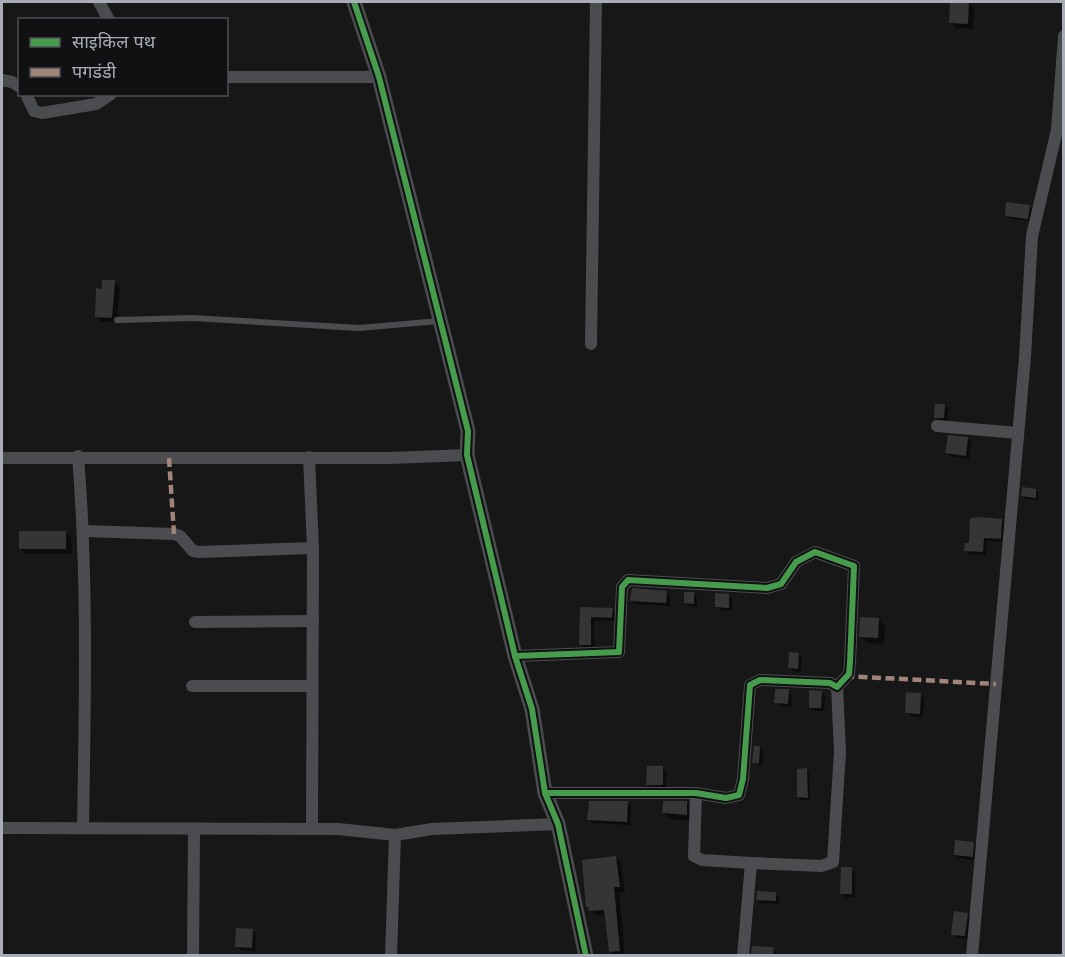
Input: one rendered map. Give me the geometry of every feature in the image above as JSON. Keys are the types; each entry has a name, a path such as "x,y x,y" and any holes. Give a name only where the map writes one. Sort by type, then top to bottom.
{"street":[{"path":"99,2 108,18"},
{"path":"354,2 379,77 468,431 467,455 515,656 532,709 545,793 558,824 586,956"},
{"path":"591,344 596,2"},
{"path":"972,956 1018,433 1032,236 1057,130 1064,36"},
{"path":"228,77 379,77"},
{"path":"2,80 18,86"},
{"path":"27,96 34,111 42,113 96,104 108,96"},
{"path":"937,426 1018,433"},
{"path":"2,458 467,455"},
{"path":"78,456 84,531 83,827"},
{"path":"309,457 313,548 312,829"},
{"path":"84,531 174,534 180,536 193,551 199,552 313,548"},
{"path":"515,656 619,652 621,587 628,579 776,587 781,584 796,562 815,552 854,566 849,674 837,687 840,752 833,862 821,866 751,863 702,860 694,856 696,793"},
{"path":"195,622 313,621"},
{"path":"545,793 696,793 726,798 739,795 743,779 748,692 754,681 830,683 837,687"},
{"path":"192,686 312,686"},
{"path":"2,828 312,829 395,835 432,829 558,824"},
{"path":"193,956 194,830"},
{"path":"391,956 395,835"},
{"path":"743,956 751,863"}],"lane":[{"path":"117,320 193,318 359,328 439,321"}],"building":[{"path":"950,2 969,2 968,24 949,23"},
{"path":"1006,202 1030,205 1028,219 1005,216"},
{"path":"102,280 115,280 112,318 95,317 96,288 102,289"},
{"path":"935,404 945,404 944,418 934,418"},
{"path":"948,435 968,437 966,456 945,453"},
{"path":"1022,487 1036,489 1036,498 1021,496"},
{"path":"970,518 1002,519 1001,539 984,538 983,552 964,551 965,543 969,543"},
{"path":"19,531 66,531 66,549 19,549"},
{"path":"632,588 667,591 666,603 630,601"},
{"path":"684,592 694,592 694,604 684,603"},
{"path":"715,593 729,594 729,608 715,607"},
{"path":"580,607 613,608 612,618 591,617 591,645 579,645"},
{"path":"860,617 879,618 878,638 859,637"},
{"path":"789,652 799,653 798,669 788,668"},
{"path":"775,689 789,689 788,704 774,703"},
{"path":"809,690 822,691 821,708 809,708"},
{"path":"906,692 921,693 920,714 905,713"},
{"path":"754,746 760,746 759,763 752,763"},
{"path":"647,766 663,766 663,785 646,785"},
{"path":"807,768 808,798 797,797 797,769"},
{"path":"589,801 628,801 627,822 587,820"},
{"path":"663,801 687,801 687,815 662,813"},
{"path":"955,840 974,842 973,857 954,855"},
{"path":"616,856 620,887 614,887 620,951 609,952 604,910 589,911 586,907 582,860"},
{"path":"841,867 852,867 852,894 840,894"},
{"path":"757,891 776,892 776,901 756,900"},
{"path":"954,911 968,913 965,936 951,935"},
{"path":"236,928 253,929 252,948 235,947"},
{"path":"752,946 774,947 773,955 751,954"}],"marked path":[{"path":"169,458 174,534"},
{"path":"845,676 996,684"}],"cycle path":[{"path":"354,2 379,77 468,431 467,455 515,656 532,709 545,793 558,824 586,956"},
{"path":"515,656 619,652 622,587 628,580 767,588 781,584 796,562 815,552 854,566 849,674 837,687 830,683 760,680 750,685 743,779 739,795 726,798 696,793 545,793"}]}
